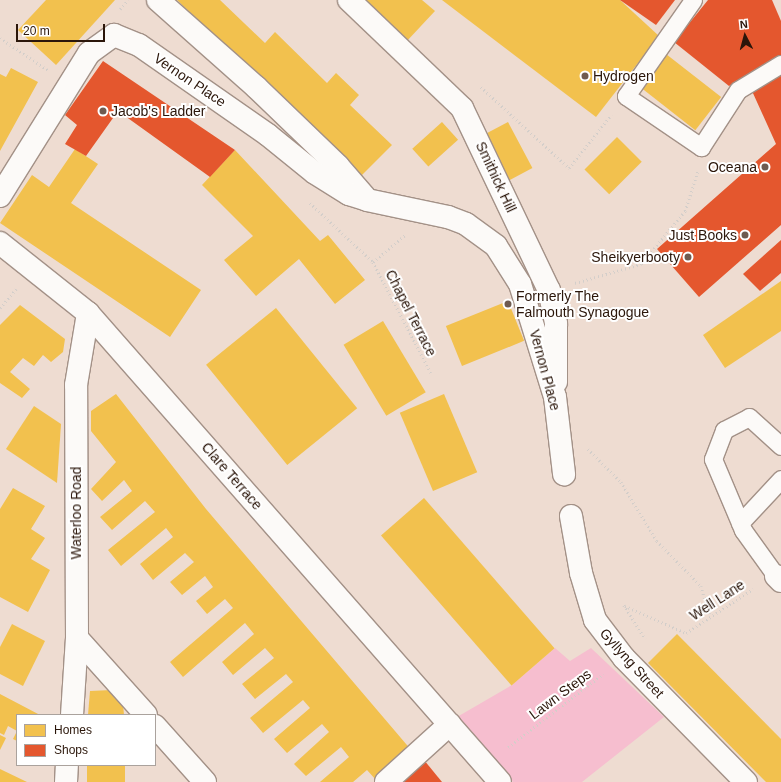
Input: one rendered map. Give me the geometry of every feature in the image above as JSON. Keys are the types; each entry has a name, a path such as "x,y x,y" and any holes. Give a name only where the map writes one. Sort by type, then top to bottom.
{"street":[{"path":"158,0 262,92 338,166 367,200"},
{"name":"Smithick Hill","path":"349,0 451,94 462,108 481,144 549,290 557,344 555,397"},
{"name":"Vernon Place","path":"0,196 68,84 89,53 114,35 138,45 216,97 315,174 349,194 367,200 448,217 466,224 496,246 520,284 555,397 564,474"},
{"name":"Clare Terrace","path":"0,243 88,313 500,782"},
{"name":"Waterloo Road","path":"72,714 77,638 76,385 88,313"},
{"name":"Gyllyng Street","path":"571,516 581,573 595,620 624,658 746,782"},
{"path":"77,638 145,714"},
{"path":"386,782 450,724"},
{"path":"156,727 205,782"},
{"path":"66,782 67,766"}],"lane":[{"path":"693,0 626,96 701,147 738,90 781,64"},
{"path":"778,578 740,523 713,460 724,430 750,417 781,446"},
{"path":"740,523 781,479"}],"path":[{"path":"119,11 128,0"},
{"path":"0,38 68,84"},
{"path":"451,94 470,76 569,168 626,96"},
{"path":"549,290 641,264 685,211 697,179 701,147"},
{"name":"Chapel Terrace","path":"315,174 299,193 373,262 431,373"},
{"name":"Chapel Terrace","path":"373,262 408,232"},
{"path":"559,434 586,447 621,482 657,541 702,586 710,615"},
{"name":"Well Lane","path":"624,605 686,633 710,615 778,578"},
{"name":"Lawn Steps","path":"508,747 624,658"}],"shaded area":[{"path":"555,648 570,661 591,648 664,717 582,782 513,782 457,717 512,685"}],"building: Homes":[{"path":"46,0 115,0 56,65 18,30"},
{"path":"177,0 220,0 265,43 275,32 327,83 336,73 359,95 350,105 392,145 361,176"},
{"path":"361,0 422,0 435,11 406,42"},
{"name":"Hydrogen","path":"442,0 620,0 659,36 596,117"},
{"path":"666,54 721,97 695,130 640,87"},
{"path":"11,68 38,82 0,151 0,74 6,77"},
{"path":"442,122 458,140 428,167 412,149"},
{"path":"508,122 532,168 506,182 482,136"},
{"path":"617,137 642,162 609,194 584,170"},
{"path":"75,149 98,164 71,203 201,290 170,337 0,223 32,175 49,187"},
{"path":"235,150 320,241 328,235 365,280 335,304 299,259 256,296 224,260 253,236 202,185"},
{"path":"781,281 781,331 725,368 703,335"},
{"path":"508,301 524,341 462,366 446,326"},
{"path":"20,305 65,339 63,352 51,362 43,355 34,366 23,358 10,372 30,389 22,398 0,383 0,325"},
{"path":"276,308 357,408 287,465 206,365"},
{"path":"383,321 426,392 386,416 344,345"},
{"path":"116,394 206,509 412,751 376,780 367,770 353,782 320,782 349,757 341,747 306,776 294,764 329,732 322,724 287,753 274,739 310,708 303,700 263,733 250,718 293,682 286,674 255,699 242,684 274,658 265,648 233,675 222,662 254,634 245,623 183,677 170,662 233,608 225,599 207,614 196,601 213,587 205,576 182,595 170,582 194,562 185,553 153,580 140,564 173,537 166,528 121,566 108,550 155,512 145,501 112,530 100,517 132,491 124,480 102,501 91,489 116,462 91,431 91,411"},
{"path":"444,394 477,472 433,491 400,413"},
{"path":"34,406 61,424 57,483 6,449"},
{"path":"13,488 45,506 31,529 45,538 31,559 50,570 28,612 0,597 0,509"},
{"path":"424,498 555,648 512,686 381,535"},
{"path":"12,624 45,641 23,686 0,674 0,647"},
{"path":"677,634 781,739 781,782 766,782 648,663"},
{"path":"112,690 123,704 124,714 88,714 90,691"},
{"path":"0,694 38,714 16,714 16,730 8,726 4,735 0,733"},
{"path":"16,733 16,740 13,739"},
{"path":"0,735 6,738 0,750"},
{"path":"87,766 125,766 125,782 87,782"},
{"path":"0,769 27,782 0,782"}],"building: Shops":[{"path":"620,0 675,0 656,25"},
{"path":"708,0 772,0 781,21 781,56 729,86 674,42"},
{"path":"103,61 235,150 210,177 118,111 86,156 65,144 77,125 65,115"},
{"path":"781,75 781,225 699,297 657,249 776,144 752,91"},
{"path":"781,240 781,273 760,291 743,274"},
{"path":"424,760 442,782 397,782"}],"place":[{"name":"Hydrogen","path":"585,76"},
{"name":"Jacob's Ladder","path":"103,111"},
{"name":"Oceana","path":"765,167"},
{"name":"Just Books","path":"745,235"},
{"name":"Sheikyerbooty","path":"688,257"},
{"name":"Formerly The Falmouth Synagogue","path":"508,304"}]}
